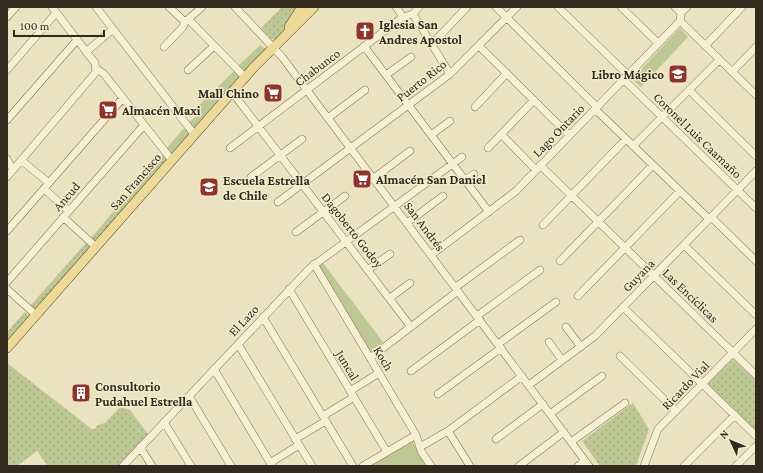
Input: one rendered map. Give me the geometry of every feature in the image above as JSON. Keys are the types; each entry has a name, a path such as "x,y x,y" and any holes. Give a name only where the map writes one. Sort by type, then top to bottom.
{"main road":[{"name":"San Francisco","path":"286,34 302,7"},
{"name":"San Francisco","path":"7,348 245,77 314,7"}],"street":[{"path":"7,17 16,7"},
{"path":"52,7 95,63 97,69 102,72 172,159"},
{"path":"96,7 194,134"},
{"path":"169,7 187,21 245,77"},
{"path":"164,47 182,29 187,21 202,7"},
{"name":"San Andrés","path":"235,7 273,47 306,89 587,463"},
{"path":"396,7 403,17"},
{"path":"419,7 413,14 450,74"},
{"path":"432,44 467,7"},
{"path":"496,7 633,146 756,261"},
{"name":"Puerto Rico","path":"278,202 450,74 517,7"},
{"name":"Coronel Luis Caamaño","path":"558,7 626,77 662,117 756,208"},
{"path":"621,7 658,43"},
{"path":"675,7 681,13"},
{"path":"686,7 681,13 680,21 756,95"},
{"path":"705,46 742,7"},
{"path":"7,70 56,14"},
{"name":"Chabunco","path":"230,148 403,17 413,14"},
{"name":"Lago Ontario","path":"432,255 511,196 680,21"},
{"path":"86,52 113,30"},
{"path":"7,120 77,40"},
{"path":"188,70 214,46"},
{"path":"364,46 489,212"},
{"path":"479,46 569,135"},
{"path":"732,72 756,48"},
{"path":"386,75 411,57"},
{"path":"633,146 719,60"},
{"path":"7,177 95,74 97,69"},
{"path":"476,107 507,73"},
{"path":"328,118 364,90"},
{"path":"689,90 756,156"},
{"name":"Dagoberto Godoy","path":"232,92 323,212 369,269 411,327"},
{"path":"7,231 123,98"},
{"path":"488,148 534,100"},
{"path":"431,135 450,121"},
{"name":"Ancud","path":"7,281 144,125"},
{"name":"Las Encíclicas","path":"501,134 571,195 756,375"},
{"path":"251,177 302,139"},
{"path":"543,225 626,139"},
{"path":"374,178 410,151"},
{"name":"El Lazo","path":"123,466 314,264 462,157"},
{"path":"7,159 13,170"},
{"path":"21,160 69,211"},
{"path":"560,261 653,165"},
{"name":"Guyana","path":"529,385 595,336 756,171"},
{"path":"465,180 474,174"},
{"path":"578,296 680,191"},
{"path":"296,232 345,196"},
{"path":"407,223 443,196"},
{"path":"63,218 96,247"},
{"path":"370,358 520,240"},
{"path":"684,245 756,314"},
{"path":"369,269 390,254"},
{"name":"Koch","path":"314,264 416,435 420,447 431,466"},
{"path":"411,371 540,270"},
{"path":"390,298 410,283"},
{"path":"7,289 36,314"},
{"name":"Juncal","path":"289,289 387,452"},
{"path":"438,394 556,302"},
{"path":"623,308 756,436"},
{"path":"263,317 353,466"},
{"path":"566,327 581,347"},
{"name":"Ricardo Vial","path":"644,466 656,432 756,329"},
{"path":"549,342 562,360"},
{"path":"238,344 312,466"},
{"path":"620,356 676,411"},
{"path":"214,369 271,464 352,394 379,373"},
{"path":"420,447 448,431 522,376"},
{"path":"550,414 602,376"},
{"path":"189,396 231,466"},
{"path":"571,442 625,403"},
{"path":"496,439 543,404"},
{"path":"684,466 735,415"},
{"path":"164,422 191,466"},
{"path":"448,431 470,466"},
{"path":"519,466 564,432"},
{"path":"363,466 416,435"},
{"path":"736,466 756,446"},
{"path":"140,447 152,466"},
{"path":"578,466 587,463"}],"green space":[{"path":"282,7 298,7 289,24 276,39 271,39 261,28"},
{"path":"680,28 688,37 641,87 632,79"},
{"path":"260,45 266,49 244,73 237,67"},
{"path":"234,71 240,77 193,129 188,123 201,112 197,107"},
{"path":"184,128 189,134 171,156 166,149"},
{"path":"163,154 168,161 96,244 90,239"},
{"path":"87,242 93,247 35,313 29,307"},
{"path":"323,263 383,342 371,352 319,266"},
{"path":"25,312 29,316 7,342 7,332"},
{"path":"733,359 756,380 756,433 707,385"},
{"path":"7,363 93,430 98,425 105,423 120,407 130,410 148,434 119,466 48,466 37,451 17,466 7,466"},
{"path":"633,403 649,429 636,466 600,466 582,441"},
{"path":"412,441 427,466 370,466"}],"place":[{"name":"Iglesia San Andres Apostol","path":"365,31"},
{"name":"Libro Mágico","path":"678,74"},
{"name":"Mall Chino","path":"273,93"},
{"name":"Almacén Maxi","path":"108,110"},
{"name":"Almacén San Daniel","path":"362,179"},
{"name":"Escuela Estrella de Chile","path":"209,187"},
{"name":"Consultorio Pudahuel Estrella","path":"81,393"}]}
